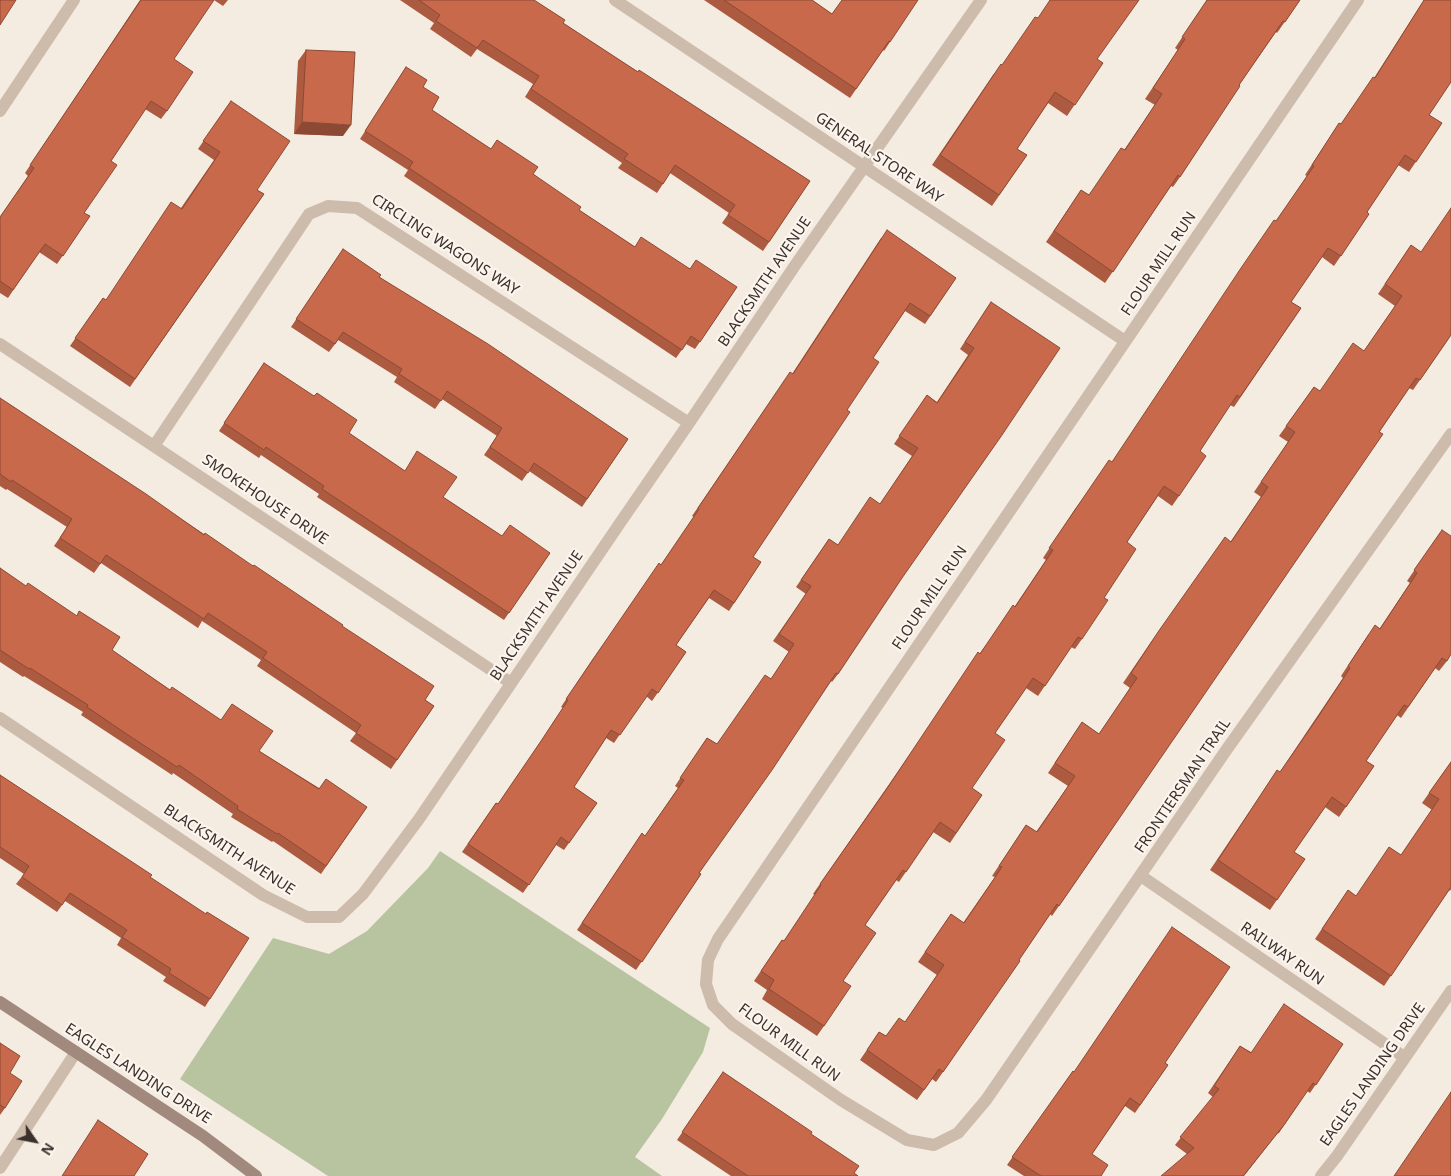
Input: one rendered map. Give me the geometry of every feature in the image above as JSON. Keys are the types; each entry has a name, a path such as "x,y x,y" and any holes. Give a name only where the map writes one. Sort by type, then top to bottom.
{"street":[{"path":"0,110 74,0"},
{"name":"GENERAL STORE WAY","path":"615,0 1126,341"},
{"name":"BLACKSMITH AVENUE","path":"0,718 263,895 307,917 339,918 364,894 419,818 796,264 981,0"},
{"name":"FLOUR MILL RUN","path":"934,1145 906,1140 841,1100 732,1024 713,1005 706,984 708,960 718,939 1358,0"},
{"name":"CIRCLING WAGONS WAY","path":"154,446 309,214 328,206 357,208 689,423"},
{"name":"SMOKEHOUSE DRIVE","path":"0,344 511,683"},
{"name":"FRONTIERSMAN TRAIL","path":"934,1145 958,1133 986,1100 1227,749 1451,434"},
{"name":"RAILWAY RUN","path":"1141,876 1404,1057"},
{"name":"EAGLES LANDING DRIVE","path":"1320,1176 1337,1156 1451,991"},
{"name":"EAGLES LANDING DRIVE","path":"0,1002 203,1136 256,1176"},
{"path":"0,1168 76,1052"}],"green space":[{"path":"440,851 710,1028 703,1052 662,1119 635,1157 662,1176 328,1176 180,1079 273,938 329,954 367,931 428,868"}],"building":[{"path":"0,0 16,0 0,25"},
{"path":"141,0 214,0 174,59 193,72 167,111 151,101 111,161 117,165 84,213 90,216 63,256 45,244 13,290 0,281 0,217 34,168 30,165"},
{"path":"419,0 534,0 565,20 563,23 810,181 769,242 728,215 735,205 675,165 663,184 624,159 628,154 531,89 539,76 483,40 477,48 436,21 440,15"},
{"path":"724,0 812,0 832,14 842,0 918,0 856,89"},
{"path":"1050,0 1139,0 1097,59 1103,63 1075,105 1055,92 1017,149 1027,155 999,195 940,155 1001,64 1035,17 1038,18"},
{"path":"1207,0 1300,0 1285,22 1283,21 1239,85 1180,177 1178,175 1113,272 1054,231 1081,190 1089,195 1121,148 1125,150 1162,94 1153,88 1185,39 1182,37"},
{"path":"1424,0 1451,0 1451,82 1429,115 1442,123 1416,162 1405,155 1367,212 1369,214 1341,256 1328,248 1291,302 1301,308 1240,397 1237,395 1200,451 1206,456 1179,496 1164,486 1127,542 1136,549 1104,598 1108,600 1082,639 1078,637 1045,686 1033,678 995,733 1005,740 972,788 982,795 956,833 940,822 906,872 903,870 865,925 876,933 843,981 851,986 824,1026 769,989 774,980 761,971 782,940 784,941 820,884 888,787 978,652 980,654 1013,605 1015,607 1053,550 1049,548 1109,460 1112,462 1241,268 1314,166 1312,165 1339,123 1341,124 1373,77 1375,78"},
{"path":"306,50 355,52 351,125 302,122"},
{"path":"406,67 427,80 423,87 439,97 432,110 491,149 497,140 538,167 533,174 581,207 579,210 635,247 641,237 690,269 696,260 737,287 700,342 691,336 682,350 409,168 413,162 365,131"},
{"path":"231,101 290,141 257,190 264,194 135,379 75,338 103,298 106,300 171,202 182,209 220,152 203,141"},
{"path":"1451,208 1451,335 1420,380 1416,378 1379,432 1383,434 1059,906 1057,904 943,1072 939,1069 924,1090 867,1050 879,1032 886,1036 899,1018 905,1022 944,965 925,952 951,914 964,923 1002,867 999,866 1026,825 1037,832 1075,776 1055,763 1082,722 1099,734 1137,678 1131,673 1158,632 1225,537 1231,542 1268,487 1261,482 1295,432 1286,426 1314,387 1320,391 1353,343 1364,351 1402,296 1385,284 1411,245 1421,252"},
{"path":"887,230 956,278 930,316 910,303 873,358 879,362 847,410 850,412 753,557 761,562 734,603 714,590 676,645 686,652 658,693 652,689 620,735 611,730 574,787 597,803 569,843 561,837 529,885 468,844 541,741 568,700 566,699 659,563 661,565 790,372 793,374"},
{"path":"343,249 381,275 379,277 488,344 628,439 587,499 534,463 528,473 490,447 502,428 447,391 441,401 399,374 402,369 343,332 335,344 296,319"},
{"path":"991,302 1060,348 838,674 836,673 772,770 699,873 701,874 642,962 582,923 642,833 645,836 684,780 680,778 707,738 717,744 765,675 771,679 794,644 779,634 811,586 801,580 829,539 838,545 870,497 880,504 918,448 899,436 927,395 937,403 974,348 965,342"},
{"path":"264,363 314,396 317,393 357,420 349,433 405,471 417,451 457,477 443,497 502,536 510,525 550,553 509,613 322,489 324,486 266,447 264,450 224,423"},
{"path":"0,398 434,686 425,700 434,706 397,760 356,733 361,725 263,658 267,652 208,613 204,619 106,555 100,564 60,538 72,519 0,474"},
{"path":"1442,530 1451,536 1451,654 1447,661 1442,658 1408,707 1404,705 1366,761 1374,766 1346,807 1332,797 1294,852 1305,859 1277,900 1218,860 1277,770 1280,772 1318,717 1375,625 1380,629 1417,573 1414,570"},
{"path":"0,568 26,586 28,583 77,616 79,611 120,637 112,650 170,690 172,687 221,720 232,704 273,731 259,751 319,789 326,779 367,807 326,866 278,833 237,809 238,806 179,765 177,767 87,707 88,705 0,650"},
{"path":"1451,762 1451,887 1391,976 1322,929 1348,890 1356,896 1389,847 1401,855 1439,799 1429,793"},
{"path":"0,775 152,875 150,877 206,914 207,912 249,938 210,999 169,973 171,969 122,937 127,930 70,893 62,905 22,877 29,866 0,847"},
{"path":"1172,927 1230,967 1165,1063 1168,1065 1140,1105 1130,1098 1092,1154 1108,1165 1101,1176 1041,1176 1012,1157 1074,1072"},
{"path":"1284,1004 1343,1044 1316,1085 1313,1083 1284,1125 1243,1176 1161,1176 1194,1148 1180,1137 1219,1089 1214,1086 1240,1046 1251,1053"},
{"path":"0,1043 20,1056 10,1073 22,1081 5,1108 0,1105"},
{"path":"723,1072 859,1166 854,1173 858,1176 748,1176 682,1132"},
{"path":"1451,1092 1451,1176 1394,1176"},
{"path":"98,1120 148,1154 134,1176 62,1176"}]}
